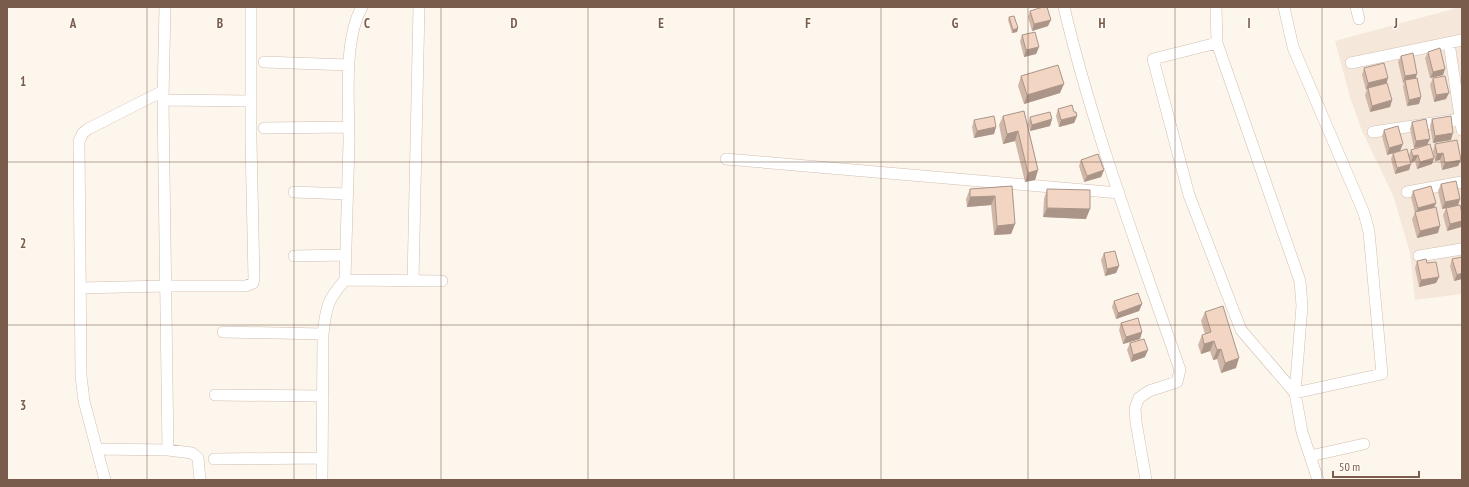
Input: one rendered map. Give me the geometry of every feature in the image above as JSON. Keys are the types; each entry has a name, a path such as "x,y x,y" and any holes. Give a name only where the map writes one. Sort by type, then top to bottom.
{"street":[{"path":"166,7 163,95 168,450"},
{"path":"80,288 246,286 253,283 251,7"},
{"path":"322,480 323,334 326,310 329,300 345,280 348,194 349,65 356,17 362,7"},
{"path":"413,281 419,7"},
{"path":"1064,7 1075,52 1119,193 1180,370 1177,382 1149,391 1139,398 1135,408 1146,480"},
{"path":"1216,7 1217,43 1300,280 1302,306 1295,393 1302,432 1318,480"},
{"path":"1284,7 1294,47 1364,213 1369,232 1382,374 1295,393"},
{"path":"1356,7 1359,19"},
{"path":"1351,63 1462,40"},
{"path":"1217,43 1153,59 1189,194 1241,330 1295,393"},
{"path":"1374,132 1461,124 1449,43"},
{"path":"264,62 349,65"},
{"path":"106,480 82,389 78,146 80,138 88,129 163,95 251,101"},
{"path":"264,128 349,127"},
{"path":"726,159 1119,193"},
{"path":"1407,192 1462,182"},
{"path":"294,192 348,194"},
{"path":"1419,256 1462,250"},
{"path":"294,256 345,254"},
{"path":"345,280 442,281"},
{"path":"223,332 323,334"},
{"path":"215,395 323,396"},
{"path":"1310,456 1364,444"},
{"path":"97,449 168,450 192,453 198,458 200,480"},
{"path":"214,459 322,458"}],"shaded area":[{"path":"1453,7 1462,7 1462,294 1415,300 1410,253 1393,195 1362,131 1350,97 1335,41 1453,9"}],"building":[{"path":"1047,7 1051,20 1034,24 1030,11"},
{"path":"1014,16 1018,28 1013,30 1009,17"},
{"path":"1035,32 1039,47 1026,50 1022,35"},
{"path":"1440,48 1445,69 1433,72 1428,52"},
{"path":"1413,53 1417,74 1405,76 1401,56"},
{"path":"1384,63 1388,78 1368,83 1364,68"},
{"path":"1058,65 1064,84 1027,95 1021,76"},
{"path":"1445,76 1449,93 1436,95 1433,78"},
{"path":"1417,78 1421,97 1409,100 1405,80"},
{"path":"1387,83 1392,100 1372,106 1368,88"},
{"path":"1072,105 1077,116 1061,120 1058,109"},
{"path":"1024,111 1038,170 1028,173 1018,131 1007,134 1003,116"},
{"path":"1050,112 1052,119 1032,125 1030,117"},
{"path":"994,116 996,127 977,131 974,120"},
{"path":"1451,116 1453,133 1435,136 1432,119"},
{"path":"1426,119 1430,139 1416,141 1412,122"},
{"path":"1398,126 1403,144 1389,148 1384,130"},
{"path":"1457,140 1461,160 1445,163 1443,153 1437,154 1435,144"},
{"path":"1430,144 1434,158 1420,162 1418,155 1413,156 1411,150"},
{"path":"1407,149 1411,164 1397,168 1393,153"},
{"path":"1098,154 1104,170 1087,176 1081,160"},
{"path":"1456,181 1460,199 1445,202 1441,184"},
{"path":"1012,186 1015,224 997,226 995,196 970,197 970,189"},
{"path":"1431,186 1436,203 1418,208 1413,191"},
{"path":"1047,189 1090,190 1090,209 1047,208"},
{"path":"1460,205 1462,221 1450,224 1446,208"},
{"path":"1436,207 1440,226 1420,231 1415,212"},
{"path":"1115,251 1119,266 1107,269 1104,253"},
{"path":"1462,257 1462,273 1457,275 1452,259"},
{"path":"1426,259 1427,263 1436,262 1439,277 1421,280 1417,261"},
{"path":"1138,293 1142,304 1118,313 1114,301"},
{"path":"1223,306 1239,358 1225,363 1221,349 1217,350 1214,341 1204,344 1202,335 1211,332 1205,312"},
{"path":"1138,318 1142,332 1126,337 1121,323"},
{"path":"1144,339 1148,350 1133,355 1130,343"}]}
